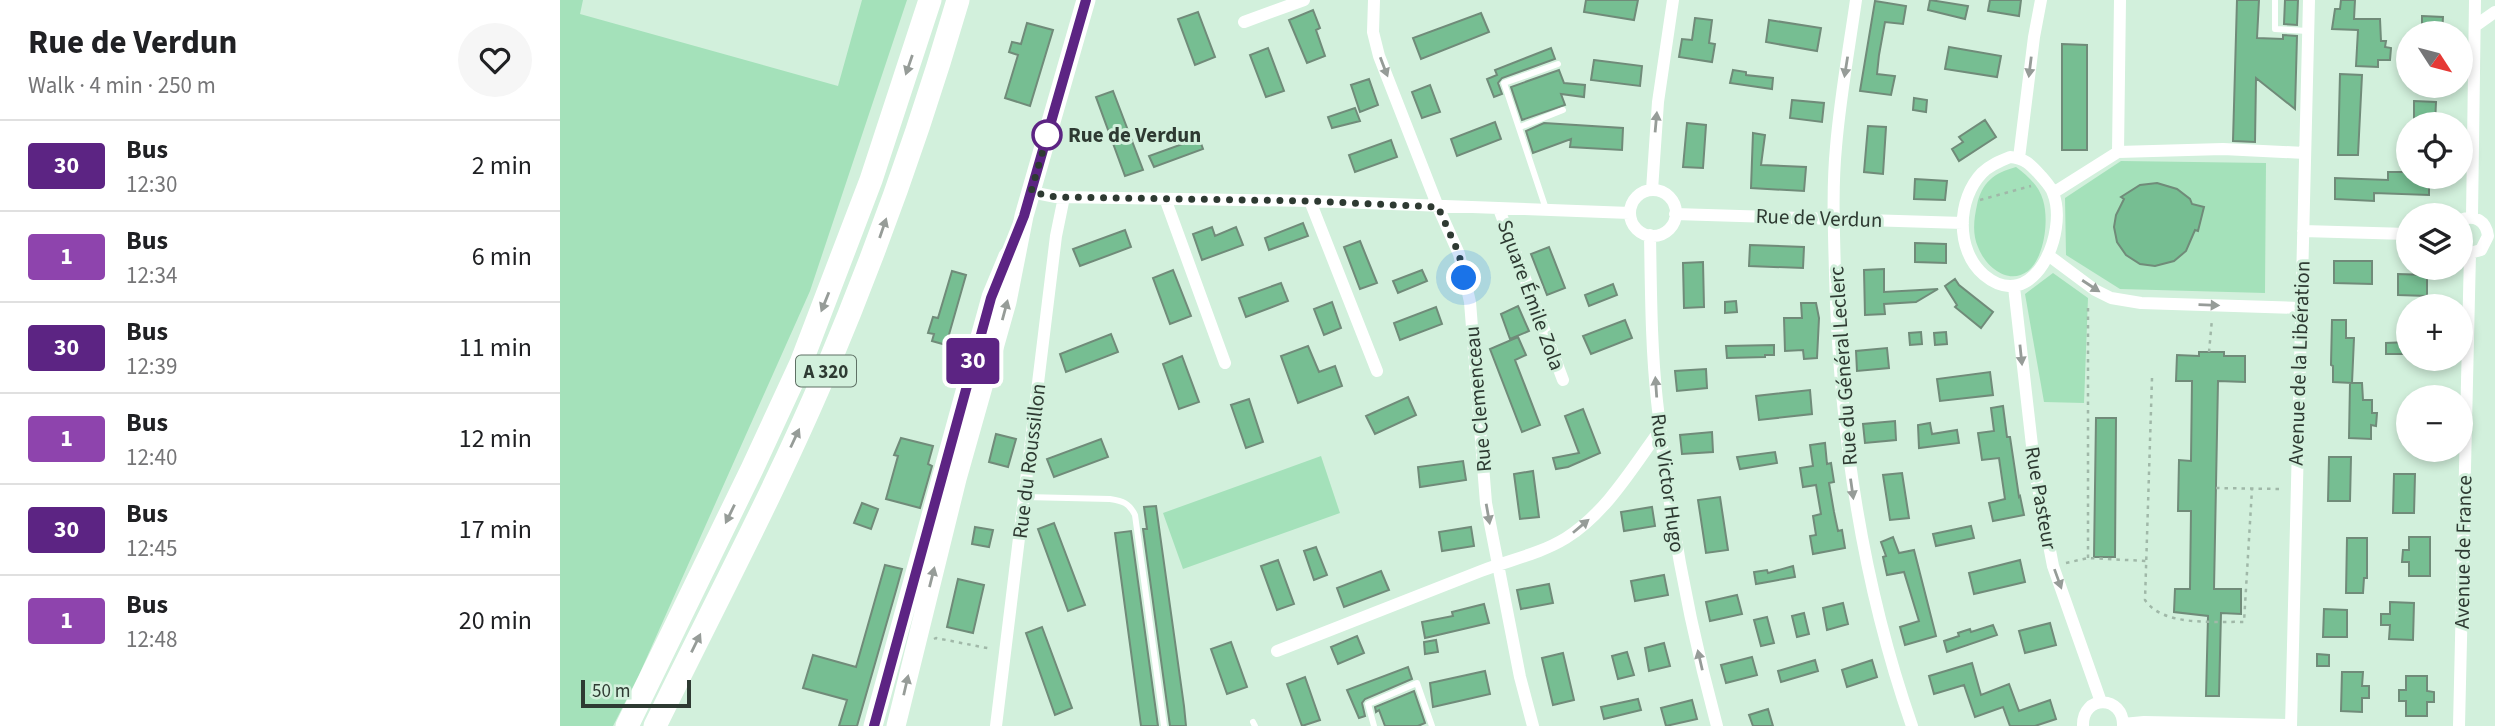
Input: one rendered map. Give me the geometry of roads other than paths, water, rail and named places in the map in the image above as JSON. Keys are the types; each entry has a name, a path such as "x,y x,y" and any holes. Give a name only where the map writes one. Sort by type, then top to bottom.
{"highway":[{"name":"A 320","path":"627,726 801,363 871,180 930,0"},
{"name":"A 320","path":"655,726 775,482 824,375 879,239 958,0"}],"main road":[{"path":"896,726 957,479 1007,302 1024,216 1086,0"},
{"path":"873,726 991,298 1024,216"}],"street":[{"path":"1244,22 1304,0"},
{"name":"Rue Clemenceau","path":"1374,0 1373,32 1380,56 1459,254 1470,302 1486,503 1520,677 1533,726"},
{"path":"1652,190 1658,102 1673,0"},
{"name":"Rue du Général Leclerc","path":"1856,0 1836,149 1834,219 1839,361 1852,493 1893,673 1912,726"},
{"path":"2019,158 2041,0"},
{"path":"2118,152 2120,0"},
{"name":"Avenue de la Libération","path":"2291,725 2309,0"},
{"name":"Avenue de France","path":"2467,203 2475,0"},
{"path":"2474,26 2495,12"},
{"path":"2050,188 2118,152 2223,149 2305,153"},
{"path":"2010,157 2019,158 2033,167 2050,188 2056,210 2056,228 2048,255 2032,279 2014,287 1996,282 1983,274 1972,258 1963,236 1965,205 1974,183 1982,173 2010,157"},
{"path":"1652,190 1666,194 1675,206 1675,214 1667,230 1650,235 1638,231 1630,214 1634,200 1652,190"},
{"path":"1031,192 1064,197 1166,201 1310,201 1630,214"},
{"name":"Rue du Roussillon","path":"996,726 1056,236 1064,197"},
{"path":"1166,201 1225,363"},
{"path":"1310,201 1377,371"},
{"name":"Square Émile Zola","path":"1499,209 1563,380"},
{"name":"Rue de Verdun","path":"1675,214 1963,223"},
{"name":"Avenue de France","path":"2473,220 2482,221 2492,236 2481,250 2473,250"},
{"path":"2303,231 2396,234"},
{"name":"Rue Victor Hugo","path":"1650,235 1653,339 1660,430 1674,534 1686,600 1717,726"},
{"path":"2048,255 2088,285 2111,298 2141,303 2301,308"},
{"name":"Avenue de France","path":"2459,726 2465,280"},
{"name":"Rue Pasteur","path":"2014,287 2035,472 2053,566 2101,702"},
{"path":"1277,651 1497,565 1542,551 1567,538 1587,521 1629,473 1660,430"},
{"path":"2082,726 2085,711 2101,702 2107,702 2117,708 2123,725 2144,722 2291,725"}],"lane":[{"path":"2275,0 2275,29 2308,31"},
{"path":"1547,210 1504,83 1558,64"},
{"path":"1520,127 1563,110"},
{"path":"1024,497 1110,499 1123,501 1131,507 1135,515 1164,726"},
{"path":"1374,726 1368,704 1417,683 1432,726"}],"place":[{"name":"Rue de Verdun","path":"1047,135"}]}
